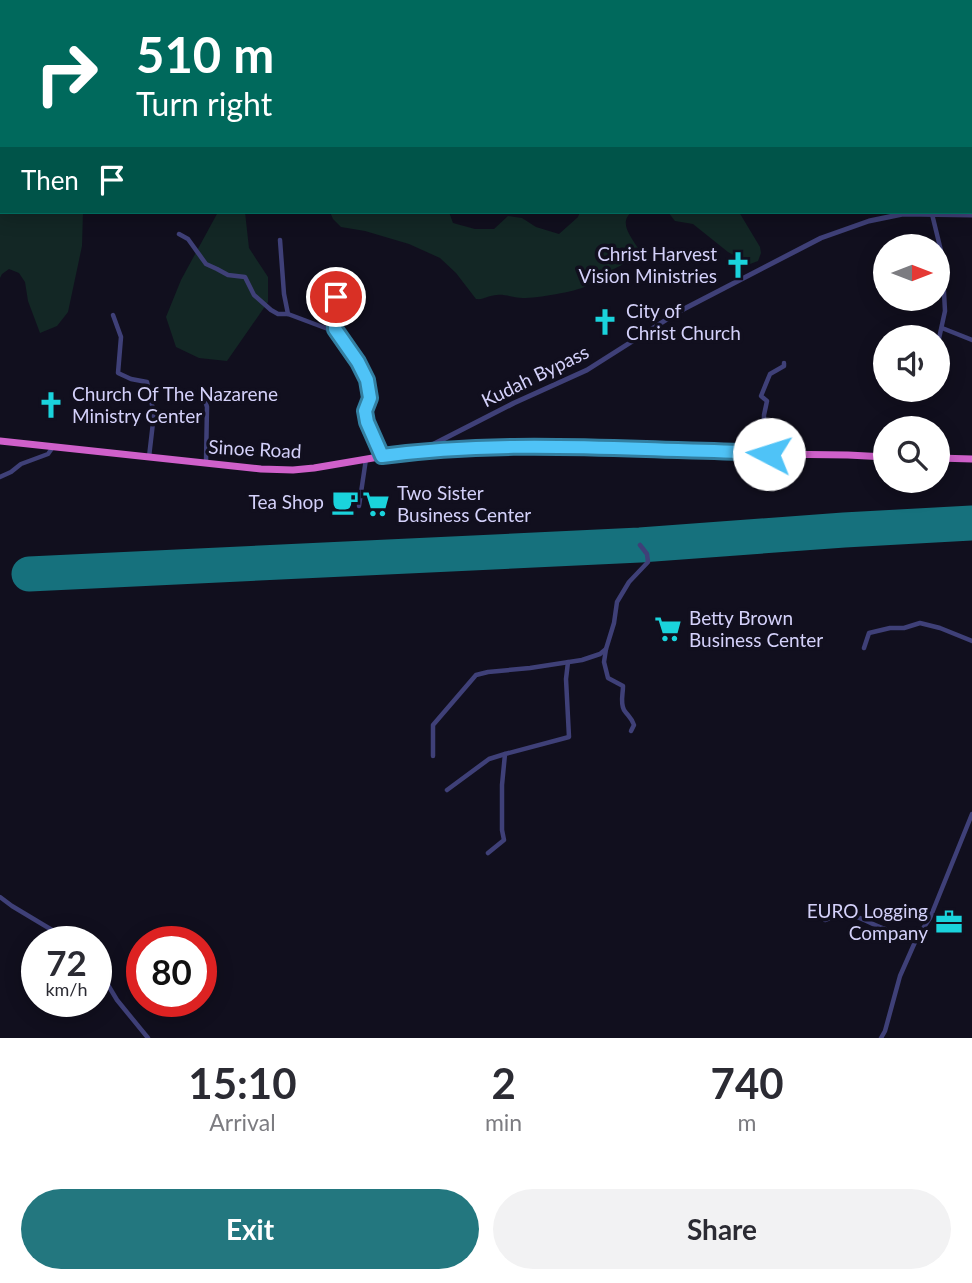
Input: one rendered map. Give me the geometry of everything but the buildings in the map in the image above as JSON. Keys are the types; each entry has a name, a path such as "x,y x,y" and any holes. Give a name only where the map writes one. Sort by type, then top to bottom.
{"highway":[{"name":"Sinoe Road","path":"0,441 261,469 293,470 420,450 482,447 564,446 873,456"},
{"path":"950,458 972,459"}],"street":[{"name":"Kudah Bypass","path":"420,450 579,374 680,311 821,238 898,214"},
{"name":"Kudah Bypass","path":"932,214 972,215"},
{"path":"932,214 942,255 945,311 943,325"},
{"path":"179,234 188,239 206,264 228,275 244,277 254,295 265,306 278,314 288,314 336,332 358,362 367,380 370,398 365,411 367,422 382,456"},
{"path":"280,240 288,314"},
{"path":"335,295 336,332"},
{"path":"113,315 121,337 118,373 147,382 154,414 149,457"},
{"path":"950,331 972,340"},
{"path":"769,454 764,435 767,401 761,396 767,378 784,366 784,363"},
{"path":"204,397 207,407 205,462"},
{"path":"0,477 22,464 48,454 55,446"},
{"path":"359,506 366,459"},
{"path":"631,731 634,725 632,718 625,711 621,700 623,686 608,678 604,662 617,602 629,582 648,562 647,554 640,545"},
{"path":"864,648 869,633 904,628 920,622 972,641"},
{"path":"433,756 433,725 476,676 488,672 568,663 600,654 606,649"},
{"path":"447,790 489,759 569,737 566,679 568,663"},
{"path":"488,853 504,840 502,785 505,754"},
{"path":"881,1038 901,976 920,933 930,918 972,814"},
{"path":"0,897 45,926"},
{"path":"825,920 838,914 851,915 885,929 910,934 920,933"},
{"path":"112,992 148,1038"}],"green space":[{"path":"0,214 83,214 82,246 68,312 57,326 40,333 28,301 25,282 19,273 9,269 0,278"},
{"path":"217,214 245,214 249,248 268,277 268,302 227,361 199,358 176,347 166,317 181,280"},
{"path":"331,214 450,214 453,223 475,229 494,229 508,216 522,218 536,227 559,234 579,214 630,214 626,225 638,248 626,262 581,288 538,297 500,295 476,299 456,273 440,258 409,244 341,227"},
{"path":"670,214 740,214 760,247 758,261 750,264 728,252 693,224 675,221"}],"runway":[{"path":"29,574 640,545 972,523"}],"place":[{"name":"Christ Harvest Vision Ministries","path":"738,265"},
{"name":"City of Christ Church","path":"605,322"},
{"name":"Church Of The Nazarene Ministry Center","path":"51,405"},
{"name":"Tea Shop","path":"345,502"},
{"name":"Two Sister Business Center","path":"376,504"},
{"name":"Betty Brown Business Center","path":"668,629"},
{"name":"EURO Logging Company","path":"949,922"}],"route":[{"path":"336,297 335,329 367,380 370,398 365,411 367,422 382,456 420,450 504,446 741,451 769,454"}]}
